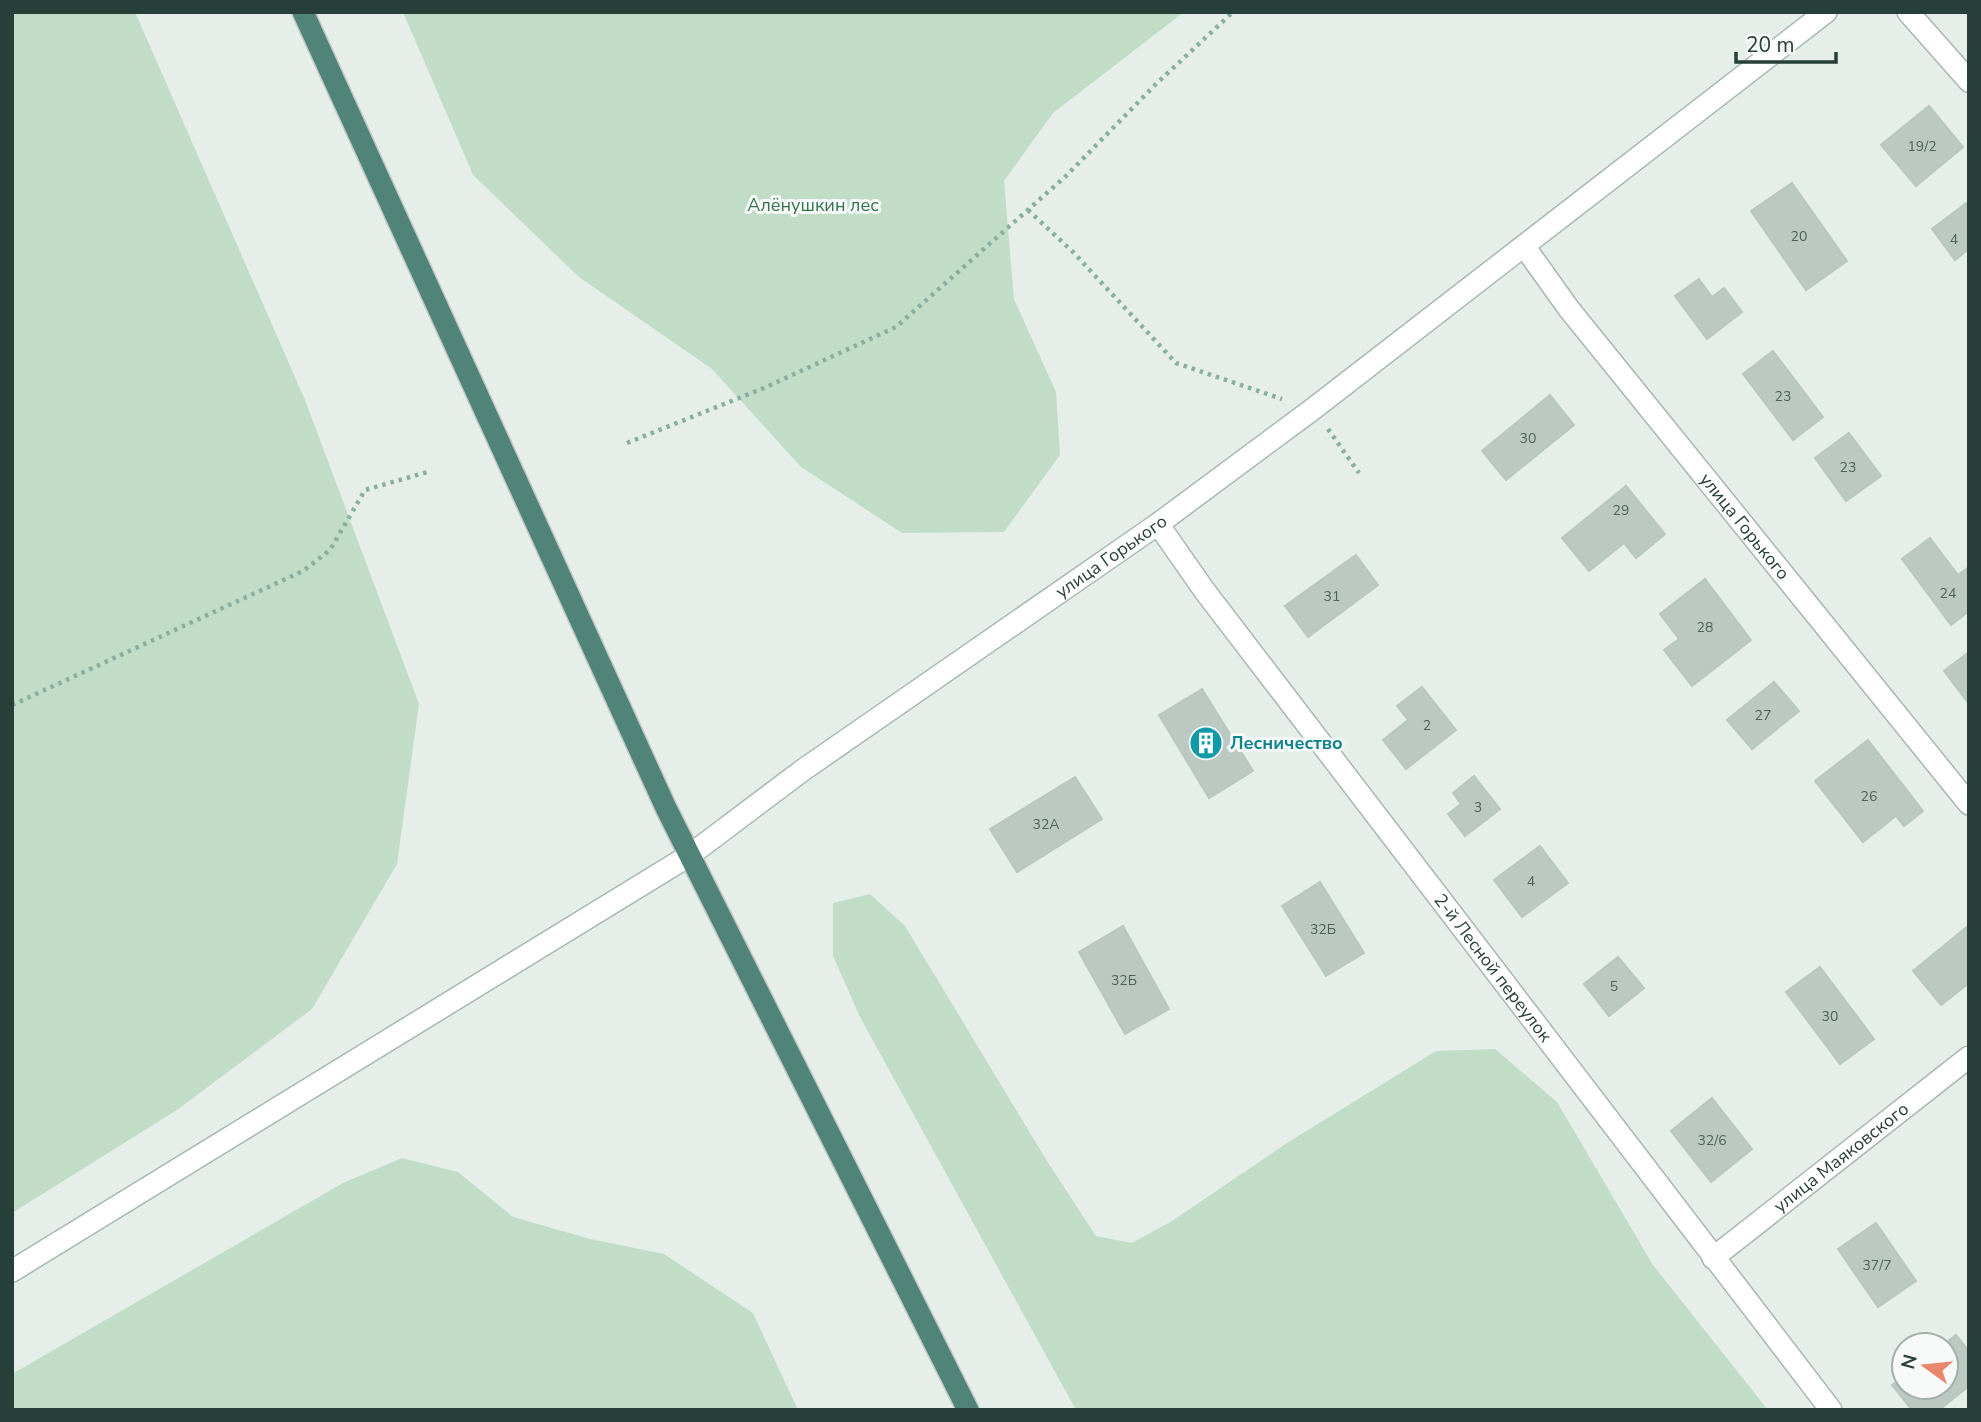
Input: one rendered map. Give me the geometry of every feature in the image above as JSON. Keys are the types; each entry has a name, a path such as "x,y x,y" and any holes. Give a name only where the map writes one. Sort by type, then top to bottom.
{"highway":[{"path":"303,12 666,808 968,1410"}],"street":[{"name":"улица Горького","path":"12,1271 690,855 803,770 1158,524 1313,409 1826,12"},
{"path":"1908,12 1969,81"},
{"name":"улица Горького","path":"1524,246 1569,309 1969,804"},
{"name":"2-й Лесной переулок","path":"1158,524 1204,590 1831,1410"},
{"name":"улица Маяковского","path":"1713,1258 1969,1057"}],"path":[{"path":"627,443 764,388 896,327 1066,176 1156,84 1233,12"},
{"path":"1028,210 1073,252 1176,363 1313,409 1359,474"},
{"path":"12,705 303,571 330,550 365,490 431,471"}],"green space":[{"path":"12,12 135,12 305,400 419,704 397,864 312,1009 177,1110 12,1213"},
{"name":"Алёнушкин лес","path":"403,12 1184,12 1053,113 1004,181 1014,299 1056,392 1060,455 1004,532 902,533 801,467 712,369 579,277 473,175"},
{"path":"870,894 905,926 1047,1161 1096,1236 1132,1243 1172,1221 1287,1143 1436,1051 1495,1049 1557,1102 1653,1265 1768,1410 1076,1410 860,1017 833,956 833,903"},
{"path":"402,1158 458,1172 513,1217 590,1239 664,1254 753,1313 798,1410 12,1410 12,1374 343,1183"}],"building":[{"path":"1929,106 1963,147 1916,186 1881,145"},
{"path":"1792,183 1847,261 1806,290 1751,211"},
{"path":"1969,201 1969,249 1955,260 1932,229"},
{"path":"1699,279 1712,297 1724,288 1742,312 1707,339 1675,296"},
{"path":"1773,351 1823,417 1793,440 1743,374"},
{"path":"1550,395 1574,425 1506,480 1482,451"},
{"path":"1849,433 1881,476 1846,501 1815,458"},
{"path":"1626,486 1665,534 1636,558 1624,543 1589,571 1562,538"},
{"path":"1930,538 1958,575 1969,567 1969,611 1951,625 1902,559"},
{"path":"1356,555 1378,585 1308,637 1285,606"},
{"path":"1705,579 1751,640 1692,686 1664,650 1679,639 1660,614"},
{"path":"1969,652 1969,704 1944,671"},
{"path":"1774,682 1799,711 1752,749 1727,720"},
{"path":"1422,687 1456,730 1406,769 1383,740 1408,720 1397,706"},
{"name":"Лесничество","path":"1202,689 1253,771 1209,798 1159,715"},
{"path":"1868,740 1923,811 1904,826 1896,816 1863,842 1815,781"},
{"path":"1474,776 1500,809 1465,836 1448,814 1461,804 1453,793"},
{"path":"1075,777 1102,819 1017,872 990,829"},
{"path":"1540,846 1568,883 1522,917 1494,880"},
{"path":"1320,882 1364,953 1326,976 1282,906"},
{"path":"1969,925 1969,983 1941,1005 1913,971"},
{"path":"1123,926 1169,1009 1125,1034 1079,952"},
{"path":"1618,957 1644,988 1609,1016 1584,984"},
{"path":"1820,967 1874,1039 1840,1064 1786,992"},
{"path":"1712,1098 1752,1149 1711,1182 1671,1131"},
{"path":"1876,1223 1916,1281 1878,1307 1838,1249"},
{"path":"1960,1340 1969,1351 1969,1386 1960,1393"},
{"path":"1905,1401 1950,1401 1939,1410 1912,1410"}],"place":[{"name":"Лесничество","path":"1206,743"}]}
